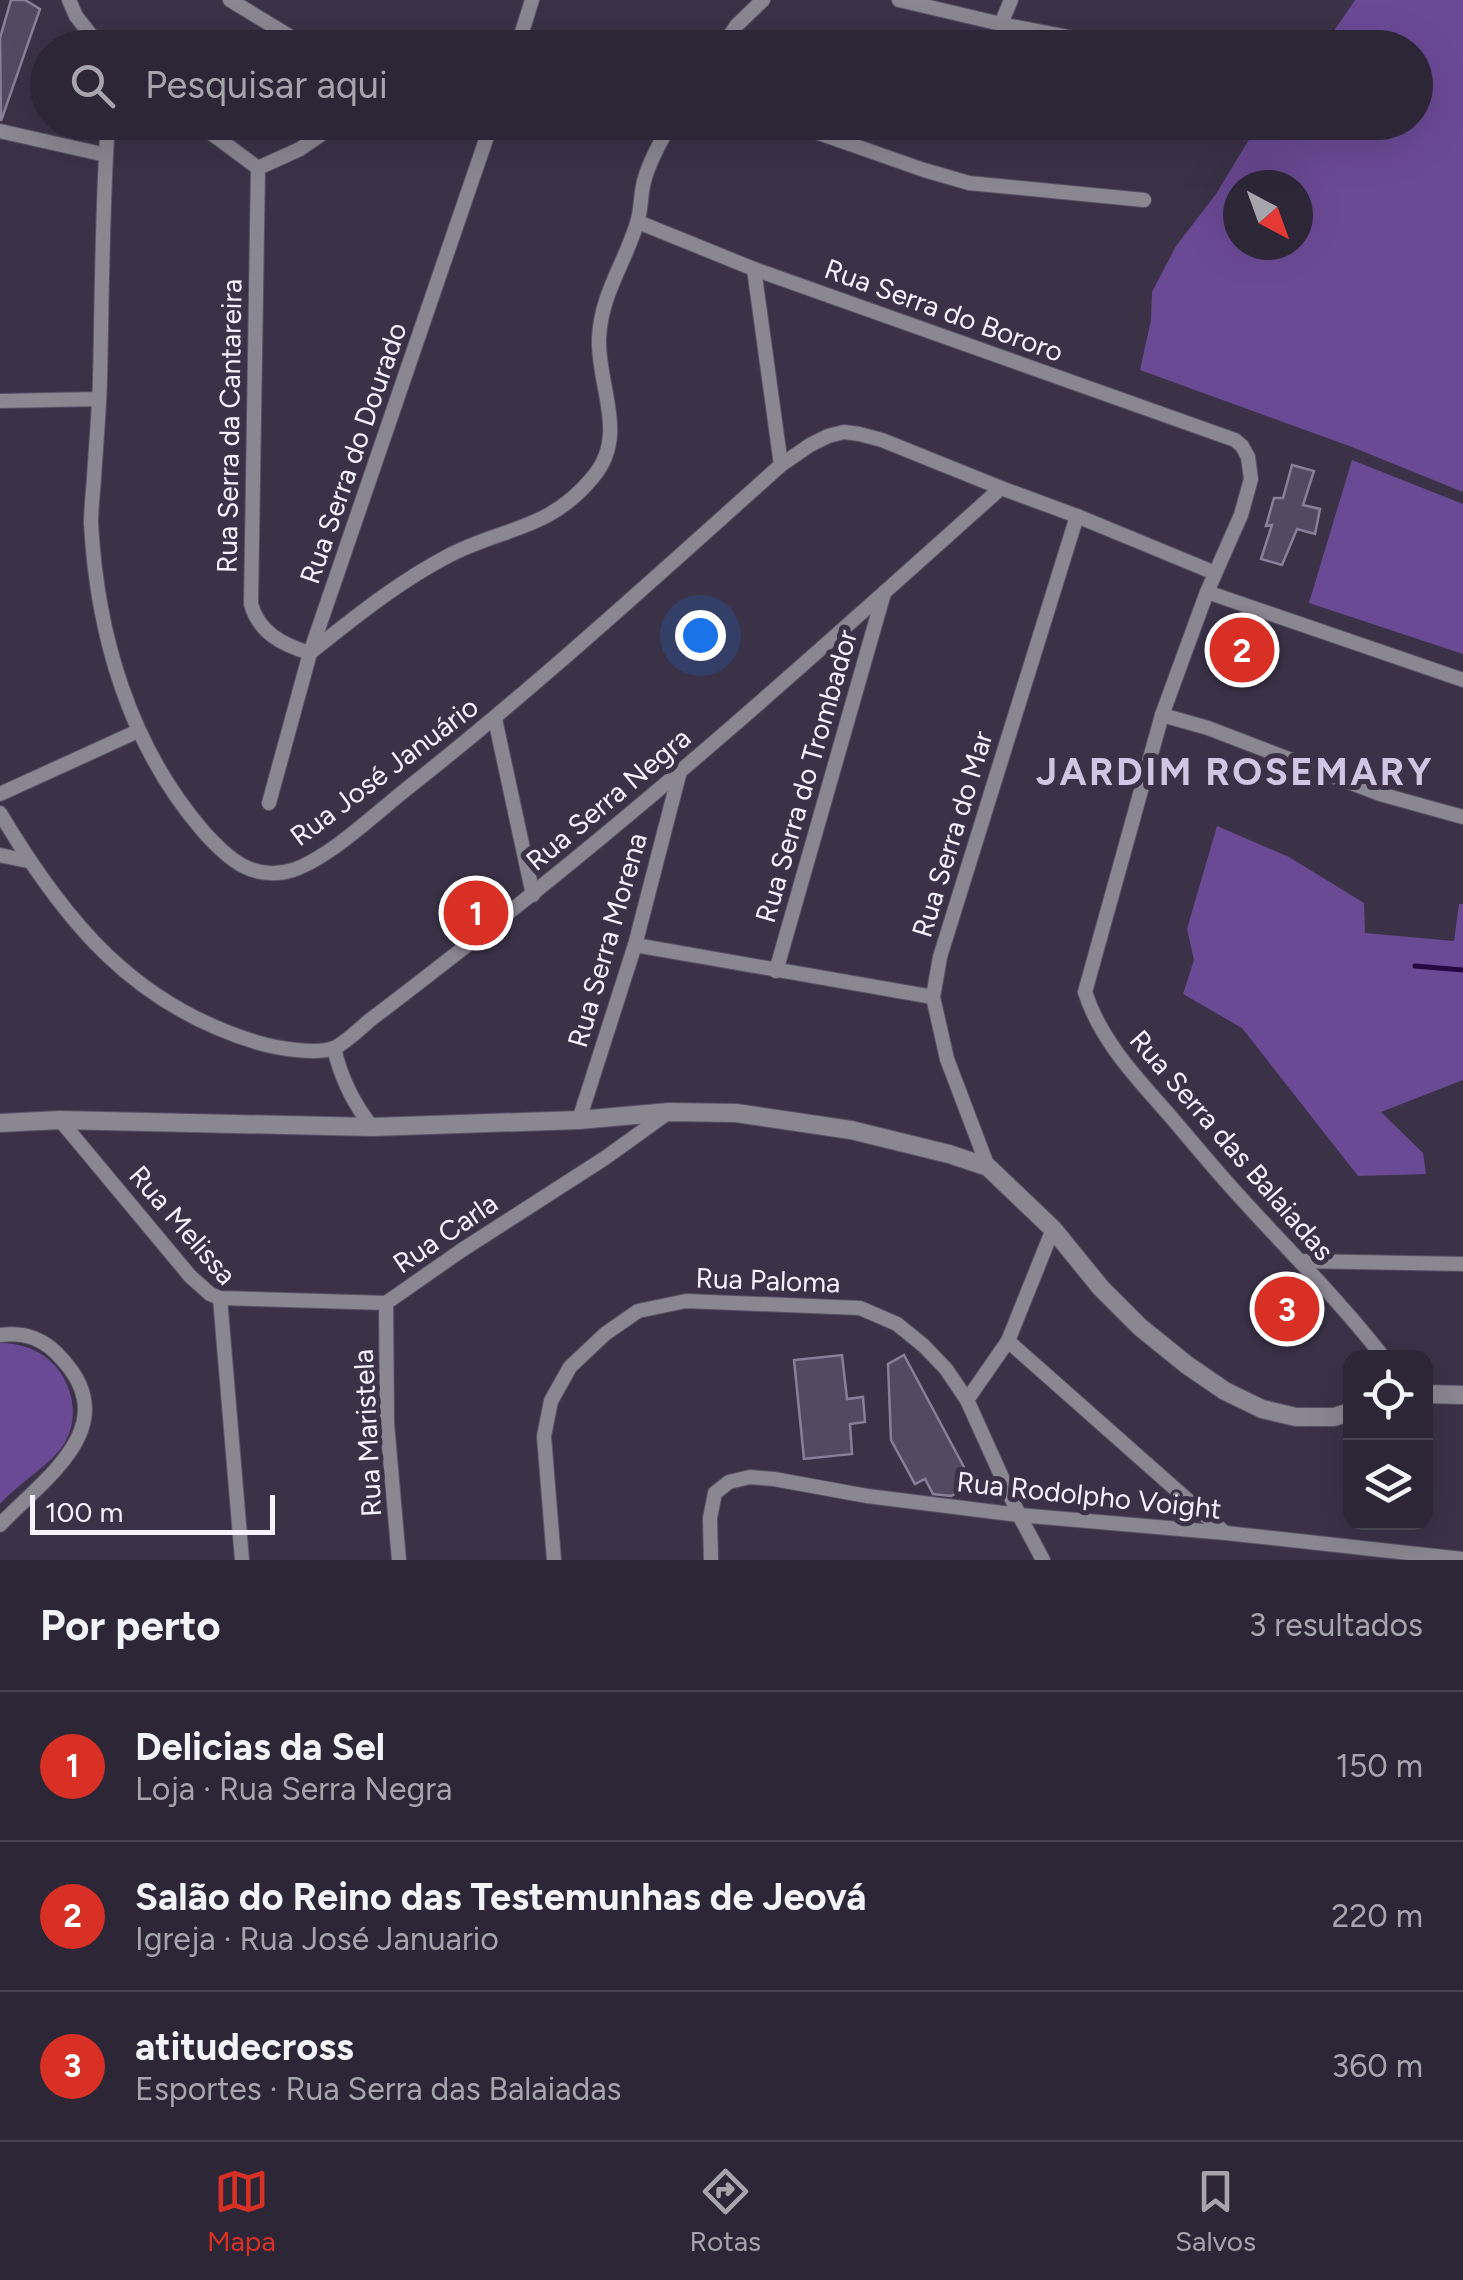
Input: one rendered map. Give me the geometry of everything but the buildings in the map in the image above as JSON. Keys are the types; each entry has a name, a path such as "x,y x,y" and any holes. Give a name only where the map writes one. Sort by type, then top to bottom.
{"street":[{"path":"70,0 86,30"},
{"path":"230,0 279,30"},
{"path":"522,30 532,0"},
{"path":"733,30 763,0"},
{"path":"899,0 1032,30"},
{"path":"1001,24 1011,0"},
{"path":"0,131 30,138"},
{"path":"40,140 106,155"},
{"name":"Rua José Januário","path":"107,140 91,521 111,659 138,731 185,808 216,846 258,874 293,870 328,850 494,719 782,465 828,436 844,432 882,440 1216,573"},
{"path":"220,140 258,168 313,140"},
{"name":"Rua Serra do Dourado","path":"269,803 310,653 486,140"},
{"path":"310,653 418,572 452,553 554,514 595,476 604,462 612,429 599,338 604,300 638,222 645,177 662,140"},
{"path":"839,140 969,183 1144,200"},
{"name":"Rua Serra da Cantareira","path":"258,168 251,604 260,626 270,635 280,643 310,653"},
{"name":"Rua Serra do Bororo","path":"638,222 754,268 1235,440"},
{"path":"754,268 782,465"},
{"path":"0,400 99,399"},
{"name":"Rua Serra das Balaiadas","path":"1235,440 1248,457 1251,480 1162,715 1086,992 1092,1014 1118,1054 1238,1196 1378,1350"},
{"name":"Rua Serra Negra","path":"334,1048 533,894 679,774 1001,488"},
{"name":"Rua Serra do Mar","path":"988,1167 947,1059 933,997 940,957 1077,516"},
{"path":"1207,592 1463,680"},
{"name":"Rua Serra do Trombador","path":"776,972 884,593"},
{"path":"1162,715 1208,728 1380,794 1463,817"},
{"path":"494,719 533,894"},
{"path":"0,794 138,731"},
{"name":"Rua Serra Morena","path":"580,1120 635,945 679,774"},
{"path":"0,814 28,860 112,962 150,992 198,1020 276,1048 334,1048 349,1093 372,1127"},
{"path":"0,855 28,860"},
{"path":"635,945 933,997"},
{"path":"0,1123 60,1120 372,1127 580,1120 669,1112 736,1114 850,1130 988,1167 1053,1229 1101,1288 1140,1326 1187,1365 1226,1390 1262,1410 1296,1417 1343,1414"},
{"name":"Rua Carla","path":"220,1298 386,1303 669,1112"},
{"name":"Rua Melissa","path":"60,1120 190,1276 220,1298 242,1560"},
{"path":"967,1400 1008,1341 1053,1229"},
{"path":"1300,1261 1463,1264"},
{"name":"Rua Paloma","path":"554,1560 544,1436 552,1401 570,1367 605,1334 638,1311 686,1301 860,1308 897,1324 946,1369 967,1400 1043,1560"},
{"name":"Rua Maristela","path":"386,1303 387,1424 399,1560"},
{"path":"0,1335 19,1333 42,1340 62,1358 77,1378 84,1403 84,1424 54,1475 0,1525"},
{"path":"1008,1341 1226,1534"},
{"path":"1433,1394 1463,1395"},
{"name":"Rua Rodolpho Voight","path":"710,1560 710,1518 715,1492 729,1482 750,1477 1019,1514 1463,1559"}],"shaded area":[{"path":"1355,0 1463,0 1463,492 1140,370 1151,320 1152,292 1176,246 1223,182 1223,260 1313,260 1313,170 1231,170 1249,140 1433,140 1433,30 1335,30"},
{"path":"1352,460 1463,504 1463,654 1309,603"},
{"path":"1217,826 1289,857 1364,903 1365,933 1454,941 1459,904 1463,904 1463,1080 1381,1112 1423,1153 1426,1174 1358,1176 1242,1028 1183,994 1194,960 1187,929"},
{"path":"0,1343 34,1350 48,1359 66,1381 73,1413 69,1434 58,1452 0,1504"}],"waterway":[{"path":"1415,966 1463,970"}],"place":[{"name":"Salão do Reino das Testemunhas de Jeová","path":"1242,650"},
{"name":"Delicias da Sel","path":"476,913"},
{"name":"atitudecross","path":"1287,1309"}],"district":[{"name":"JARDIM ROSEMARY","path":"1235,772"}]}
